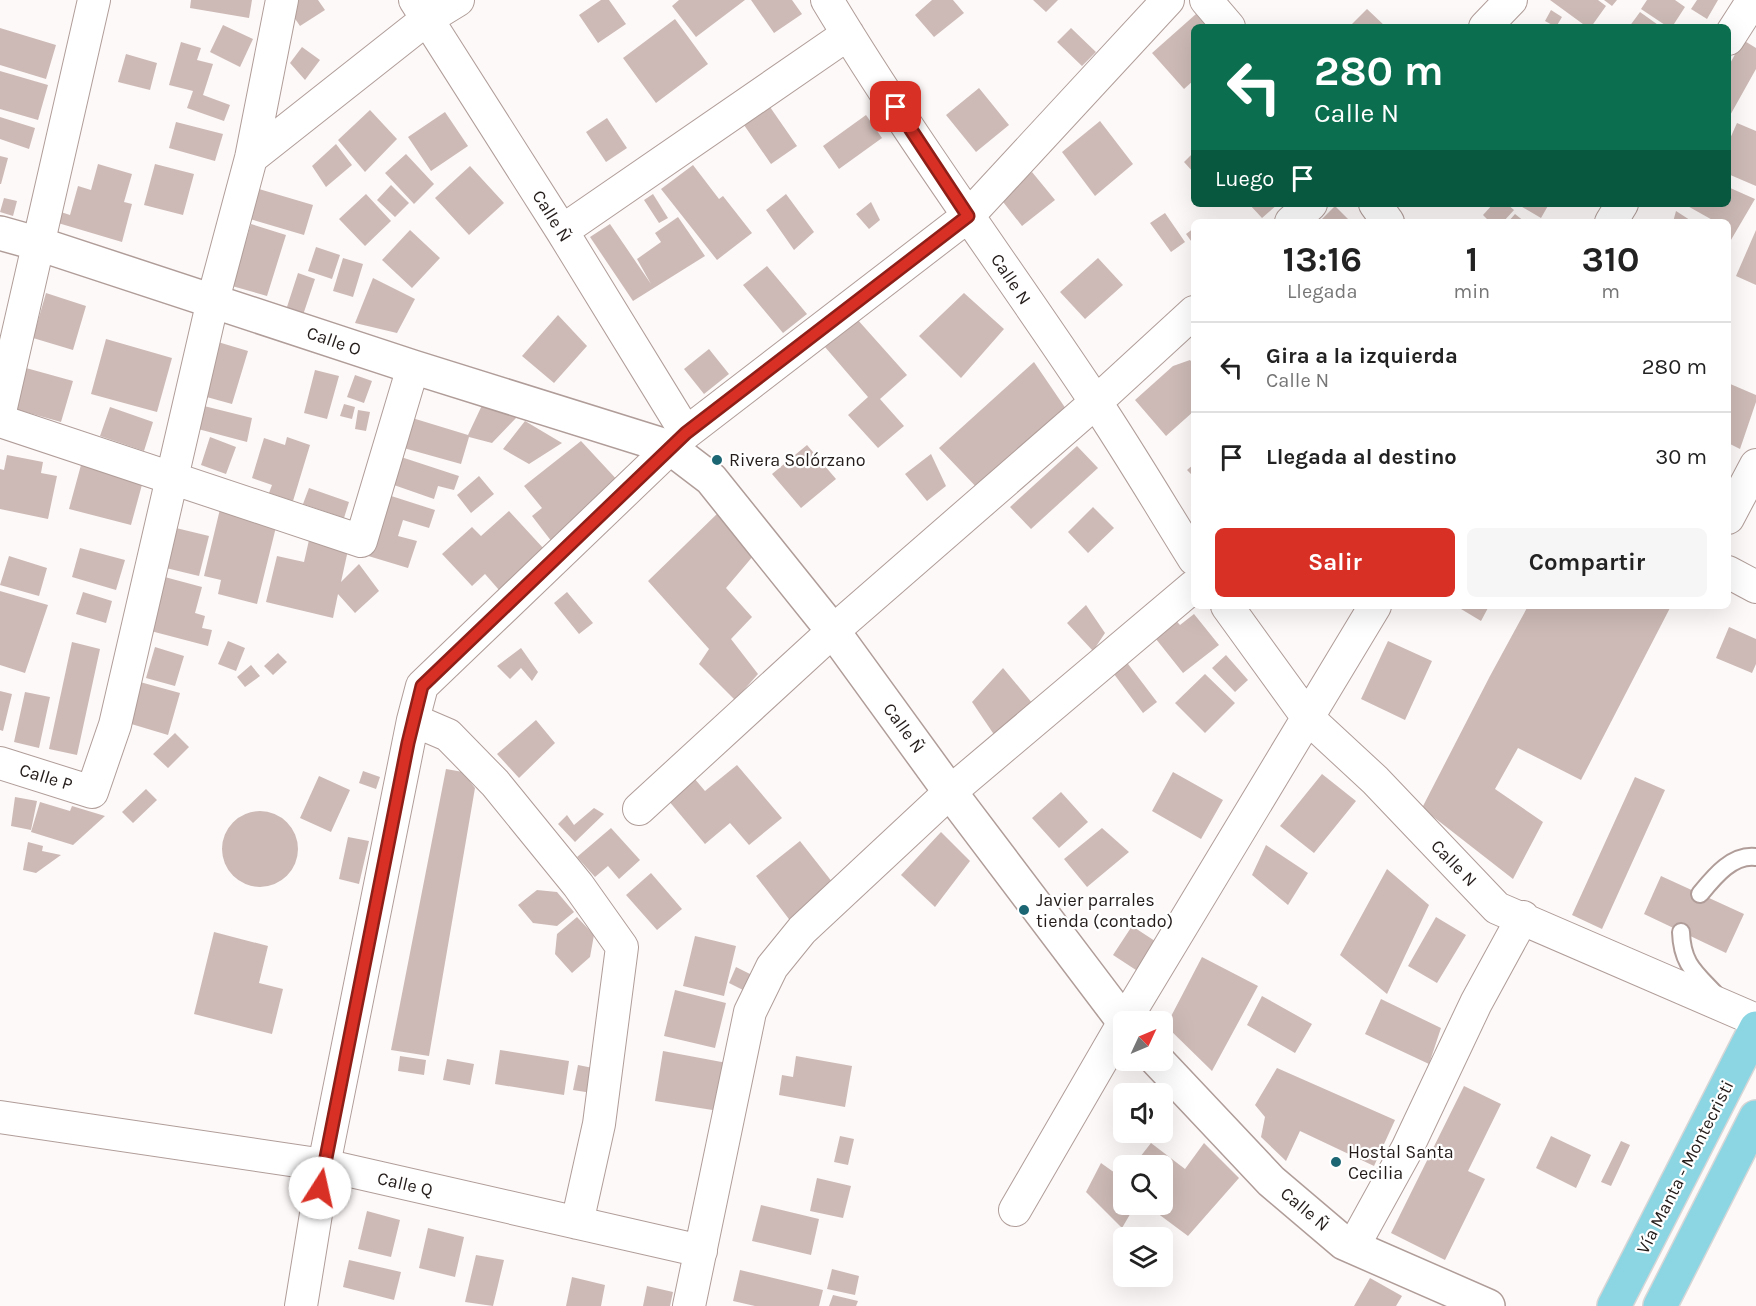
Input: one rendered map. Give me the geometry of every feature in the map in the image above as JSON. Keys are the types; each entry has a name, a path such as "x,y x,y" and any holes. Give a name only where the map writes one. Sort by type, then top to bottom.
{"main road":[{"name":"Vía Manta - Montecristi","path":"1614,1306 1756,1028"},
{"path":"1660,1306 1756,1117"}],"street":[{"path":"0,412 94,0"},
{"path":"173,478 213,300 251,158 282,0"},
{"path":"251,158 421,10 458,0"},
{"name":"Calle N","path":"827,0 968,216 1096,402 1191,554"},
{"path":"301,1306 324,1165 413,720 422,686 678,440 968,216 1168,0"},
{"path":"1206,0 1226,24"},
{"path":"1488,24 1511,0"},
{"path":"1731,34 1753,0"},
{"name":"Calle Ñ","path":"421,10 562,231 678,440 833,631 950,792 1116,1011"},
{"path":"562,231 848,34"},
{"path":"1295,219 1308,207"},
{"name":"Calle O","path":"0,233 213,300 413,367 678,440"},
{"path":"639,809 833,631 1096,402 1191,315"},
{"path":"0,421 361,541 413,367"},
{"path":"1731,512 1756,465"},
{"name":"Calle P","path":"0,763 92,792 115,725 173,478"},
{"path":"1731,574 1756,587"},
{"path":"689,1306 750,1012 772,967 802,930 950,792 1191,589"},
{"name":"Calle N","path":"1229,609 1308,718 1375,780 1497,908 1756,1020"},
{"path":"1131,1011 1372,609"},
{"path":"413,720 448,735 495,783 578,885 622,947 599,1124 577,1223"},
{"path":"1353,1247 1407,1149 1476,1003 1522,917"},
{"path":"1015,1210 1113,1041"},
{"name":"Calle Ñ","path":"1167,1071 1271,1181 1344,1243 1488,1306"},
{"name":"Calle Q","path":"0,1117 324,1165 701,1251"}],"lane":[{"path":"1701,894 1715,875 1733,862 1747,856 1756,857"},
{"path":"1681,932 1686,962 1726,1006"}],"building":[{"path":"191,0 252,0 249,18 190,8"},
{"path":"291,0 318,0 325,10 300,26 285,4"},
{"path":"601,0 609,0 626,24 598,43 579,15"},
{"path":"679,0 745,0 696,37 672,6"},
{"path":"751,0 792,0 802,14 774,33"},
{"path":"932,0 953,0 964,13 934,37 915,15"},
{"path":"1033,0 1058,0 1046,12"},
{"path":"1550,0 1598,0 1606,6 1593,24 1583,24"},
{"path":"1604,0 1617,0 1612,6"},
{"path":"1647,0 1675,0 1685,7 1674,24 1664,24 1641,9"},
{"path":"1697,0 1718,0 1707,19 1691,9"},
{"path":"1367,9 1383,24 1352,24"},
{"path":"1551,10 1562,17 1558,24 1545,21"},
{"path":"1640,12 1657,24 1631,24"},
{"path":"1196,14 1205,24 1191,24 1191,83 1184,89 1152,53"},
{"path":"675,19 708,64 656,103 623,58"},
{"path":"223,25 253,39 240,67 210,52"},
{"path":"0,28 56,45 46,79 0,65"},
{"path":"1071,28 1096,52 1082,66 1057,42"},
{"path":"1743,40 1756,48 1756,69 1731,114 1731,62"},
{"path":"181,42 201,48 197,60 213,64 203,95 230,105 224,121 187,108 193,91 169,85"},
{"path":"302,47 320,60 305,80 290,63"},
{"path":"126,54 157,63 150,90 118,82"},
{"path":"0,71 48,85 38,120 0,109"},
{"path":"979,88 1009,125 976,152 946,115"},
{"path":"770,107 797,146 771,164 744,125"},
{"path":"370,110 397,139 365,172 338,140"},
{"path":"445,112 468,146 431,171 408,137"},
{"path":"866,115 882,138 839,169 823,146"},
{"path":"0,117 35,128 29,149 0,139"},
{"path":"607,118 627,148 606,162 586,132"},
{"path":"1100,121 1133,164 1095,196 1062,152"},
{"path":"176,122 223,134 215,161 169,148"},
{"path":"1737,123 1756,131 1756,186 1731,175 1731,136"},
{"path":"336,144 352,165 326,187 312,166"},
{"path":"406,154 434,184 414,204 385,173"},
{"path":"1191,155 1191,170 1184,162"},
{"path":"0,156 8,158 1,184 0,184"},
{"path":"98,164 132,174 124,202 132,204 122,242 58,223 61,212 70,215 78,186 91,190"},
{"path":"155,164 194,174 183,215 144,205"},
{"path":"693,165 719,199 723,196 752,233 717,260 661,189"},
{"path":"470,166 504,203 469,235 435,198"},
{"path":"1032,172 1055,200 1022,226 1000,198"},
{"path":"391,185 409,203 395,217 377,200"},
{"path":"1731,188 1755,199 1731,240 1731,219 1711,219 1689,207 1731,207"},
{"path":"259,189 313,205 304,235 250,219"},
{"path":"366,194 391,221 365,246 339,219"},
{"path":"653,194 668,218 659,223 644,200"},
{"path":"786,194 814,232 794,250 766,210"},
{"path":"4,198 17,201 13,216 0,212"},
{"path":"871,202 880,220 869,229 856,214"},
{"path":"1252,207 1275,207 1262,218"},
{"path":"1336,207 1348,219 1322,219"},
{"path":"1490,207 1510,207 1514,210 1506,219 1487,219 1483,215"},
{"path":"1522,207 1547,207 1541,218"},
{"path":"1676,211 1688,219 1674,219"},
{"path":"1165,213 1185,242 1171,252 1150,223"},
{"path":"1515,214 1521,219 1511,219"},
{"path":"678,217 705,256 633,301 590,237 610,224 651,284 637,259 661,242 655,233"},
{"path":"251,224 286,235 267,296 232,286"},
{"path":"410,230 440,258 412,288 382,260"},
{"path":"1191,230 1191,241 1186,234"},
{"path":"1756,230 1756,285 1736,276"},
{"path":"316,247 340,255 332,279 308,271"},
{"path":"343,258 363,264 353,297 333,291"},
{"path":"1098,258 1123,285 1085,319 1060,292"},
{"path":"767,266 807,314 783,333 743,285"},
{"path":"298,273 315,279 303,315 286,310"},
{"path":"373,278 415,299 397,333 355,323"},
{"path":"46,293 86,306 73,350 33,338"},
{"path":"964,293 1004,329 961,378 919,336"},
{"path":"558,315 587,346 554,383 522,356"},
{"path":"857,319 907,375 880,399 904,426 878,448 848,415 868,397 825,347"},
{"path":"106,339 172,358 157,412 91,394"},
{"path":"218,342 248,351 232,404 203,396"},
{"path":"709,349 729,374 704,394 684,369"},
{"path":"1191,361 1191,414 1166,436 1135,400 1173,366"},
{"path":"1034,362 1066,409 981,492 939,448"},
{"path":"26,368 73,381 61,422 15,409"},
{"path":"315,370 339,376 327,419 304,413"},
{"path":"355,375 372,381 364,403 347,397"},
{"path":"1731,384 1756,395 1756,402 1740,449 1731,444"},
{"path":"484,401 517,417 492,443 469,437 461,464 400,447 409,417 468,435"},
{"path":"344,404 355,407 352,419 340,416"},
{"path":"204,406 252,418 247,442 198,429"},
{"path":"110,407 153,422 144,451 100,436"},
{"path":"358,410 370,412 366,431 355,429"},
{"path":"525,421 562,443 529,464 503,449"},
{"path":"210,437 236,447 226,474 201,465"},
{"path":"287,437 310,445 293,501 269,493 272,485 252,478 264,438 285,445"},
{"path":"581,441 620,483 552,542 532,516 542,508 524,486"},
{"path":"807,445 836,479 801,508 772,474"},
{"path":"1077,446 1098,468 1031,529 1010,507"},
{"path":"931,454 946,486 927,501 905,474"},
{"path":"7,455 43,462 41,473 57,476 48,519 0,509 0,469 4,470"},
{"path":"401,457 459,476 454,490 438,486 434,499 391,484"},
{"path":"81,465 143,481 131,525 69,509"},
{"path":"479,476 494,494 471,513 457,495"},
{"path":"309,488 349,502 344,518 303,504"},
{"path":"385,494 435,510 429,528 403,520 398,536 417,541 408,568 365,555"},
{"path":"1093,507 1114,528 1088,553 1068,532"},
{"path":"220,509 277,523 257,604 218,594 221,580 204,576"},
{"path":"509,511 544,549 499,590 485,574 472,586 442,554 472,527 481,536"},
{"path":"720,511 759,549 726,588 752,617 731,639 758,674 735,700 699,664 709,649 648,581"},
{"path":"176,528 209,536 199,576 166,568"},
{"path":"309,540 348,550 341,582 359,564 379,591 355,613 338,594 333,618 266,602 277,556 304,562"},
{"path":"80,548 125,560 116,590 72,577"},
{"path":"9,556 47,568 39,596 0,585"},
{"path":"161,576 202,587 195,613 205,616 202,628 212,630 208,646 147,630"},
{"path":"0,591 48,605 25,673 0,665"},
{"path":"83,592 112,601 106,623 76,614"},
{"path":"567,592 593,623 579,634 554,603"},
{"path":"1086,605 1105,633 1093,651 1067,623"},
{"path":"1461,609 1487,609 1481,621"},
{"path":"1526,609 1669,609 1581,780 1518,748 1495,789 1543,822 1513,879 1422,808"},
{"path":"1194,614 1219,645 1183,673 1152,634 1173,617 1180,625"},
{"path":"1729,627 1756,639 1756,664 1752,673 1716,658"},
{"path":"228,641 245,648 236,671 218,664"},
{"path":"1388,641 1432,661 1405,720 1361,699"},
{"path":"72,642 100,649 77,755 49,749"},
{"path":"155,647 184,656 175,686 146,678"},
{"path":"521,648 538,672 532,681 521,668 510,679 497,666"},
{"path":"278,653 287,662 273,675 264,666"},
{"path":"1226,655 1248,680 1235,692 1212,668"},
{"path":"1125,660 1157,702 1143,713 1111,670"},
{"path":"251,665 260,676 245,687 237,677"},
{"path":"1003,668 1033,704 995,736 972,702"},
{"path":"1205,674 1235,703 1205,733 1175,703"},
{"path":"140,682 180,693 168,735 128,723"},
{"path":"0,691 12,694 3,731 0,730"},
{"path":"25,692 50,697 39,748 14,742"},
{"path":"536,720 555,743 519,778 497,754"},
{"path":"175,733 189,747 168,768 153,754"},
{"path":"737,765 782,818 749,845 730,823 705,844 668,800 694,778 705,791"},
{"path":"446,769 463,772 475,788 429,1056 391,1050"},
{"path":"363,771 380,777 376,789 359,783"},
{"path":"1173,772 1223,800 1201,839 1152,811"},
{"path":"1322,774 1356,801 1314,853 1280,826"},
{"path":"319,776 350,790 331,832 300,818"},
{"path":"1635,777 1665,790 1602,929 1572,915"},
{"path":"146,789 157,800 133,823 122,812"},
{"path":"1061,792 1088,822 1059,848 1032,818"},
{"path":"15,797 37,801 31,830 11,826"},
{"path":"40,802 70,811 72,806 105,816 73,845 31,832"},
{"path":"594,808 604,814 575,842 558,824 567,815 574,825"},
{"path":"260,811 274,814 287,822 295,835 298,849 295,863 287,876 274,884 260,887 246,884 233,876 225,863 222,849 225,835 233,822 246,814"},
{"path":"611,828 640,860 619,879 608,866 595,877 577,857"},
{"path":"1102,828 1129,852 1087,887 1064,859"},
{"path":"941,832 970,861 935,907 901,875"},
{"path":"348,837 369,841 359,884 339,879"},
{"path":"800,841 840,892 795,927 756,876"},
{"path":"28,842 43,846 42,851 61,855 36,873 23,870"},
{"path":"1266,845 1308,873 1288,905 1252,875"},
{"path":"1387,869 1429,905 1387,994 1340,955"},
{"path":"651,873 682,909 657,930 626,895"},
{"path":"1661,876 1744,914 1726,953 1644,914"},
{"path":"537,890 557,892 574,912 557,926 533,923 518,905"},
{"path":"577,917 594,935 590,957 572,973 555,954 557,934"},
{"path":"1436,917 1466,935 1437,983 1408,966"},
{"path":"1132,926 1158,943 1139,972 1113,955"},
{"path":"214,932 268,946 259,983 283,989 272,1034 194,1014"},
{"path":"695,936 736,946 724,996 683,986"},
{"path":"1202,957 1258,986 1212,1071 1173,1033 1173,1013"},
{"path":"736,967 754,976 747,992 729,983"},
{"path":"675,990 726,1003 715,1048 664,1036"},
{"path":"1262,996 1312,1024 1295,1053 1247,1025"},
{"path":"1381,999 1441,1028 1429,1064 1365,1034"},
{"path":"500,1050 569,1061 564,1095 495,1084"},
{"path":"663,1051 727,1063 719,1111 655,1101"},
{"path":"400,1056 426,1060 424,1075 398,1071"},
{"path":"796,1056 852,1066 845,1107 779,1095 782,1075 793,1077"},
{"path":"447,1059 474,1064 470,1085 443,1080"},
{"path":"578,1065 603,1070 598,1094 573,1090"},
{"path":"1277,1068 1395,1120 1374,1166 1300,1131 1286,1161 1261,1137 1265,1117 1255,1105"},
{"path":"1464,1086 1501,1104 1468,1171 1485,1179 1445,1260 1391,1233"},
{"path":"840,1136 854,1139 848,1165 834,1162"},
{"path":"1551,1136 1591,1155 1576,1188 1536,1168"},
{"path":"1621,1141 1630,1145 1611,1186 1601,1182"},
{"path":"1151,1143 1167,1155 1142,1155"},
{"path":"1204,1143 1239,1178 1188,1236 1160,1215 1173,1215 1173,1160 1185,1169"},
{"path":"1101,1163 1113,1172 1113,1215 1130,1215 1123,1227 1121,1227 1086,1192"},
{"path":"817,1178 851,1186 843,1218 810,1211"},
{"path":"761,1205 819,1219 811,1255 752,1241"},
{"path":"367,1211 400,1220 391,1257 358,1249"},
{"path":"428,1228 464,1237 455,1277 419,1268"},
{"path":"476,1255 504,1260 493,1306 465,1302"},
{"path":"349,1260 401,1272 394,1300 343,1287"},
{"path":"832,1269 859,1276 855,1295 827,1289"},
{"path":"740,1270 823,1290 819,1306 755,1306 733,1301"},
{"path":"572,1277 605,1285 601,1306 566,1306"},
{"path":"1370,1278 1402,1296 1396,1306 1354,1306"},
{"path":"647,1286 673,1292 670,1306 643,1306"},
{"path":"833,1295 858,1301 856,1306 829,1306"}],"place":[{"name":"Rivera Solórzano","path":"717,460"},
{"name":"Javier parrales tienda (contado)","path":"1024,910"},
{"name":"Hostal Santa Cecilia","path":"1336,1162"}],"route":[{"path":"320,1188 408,743 422,686 669,447 968,216 896,107"}]}
